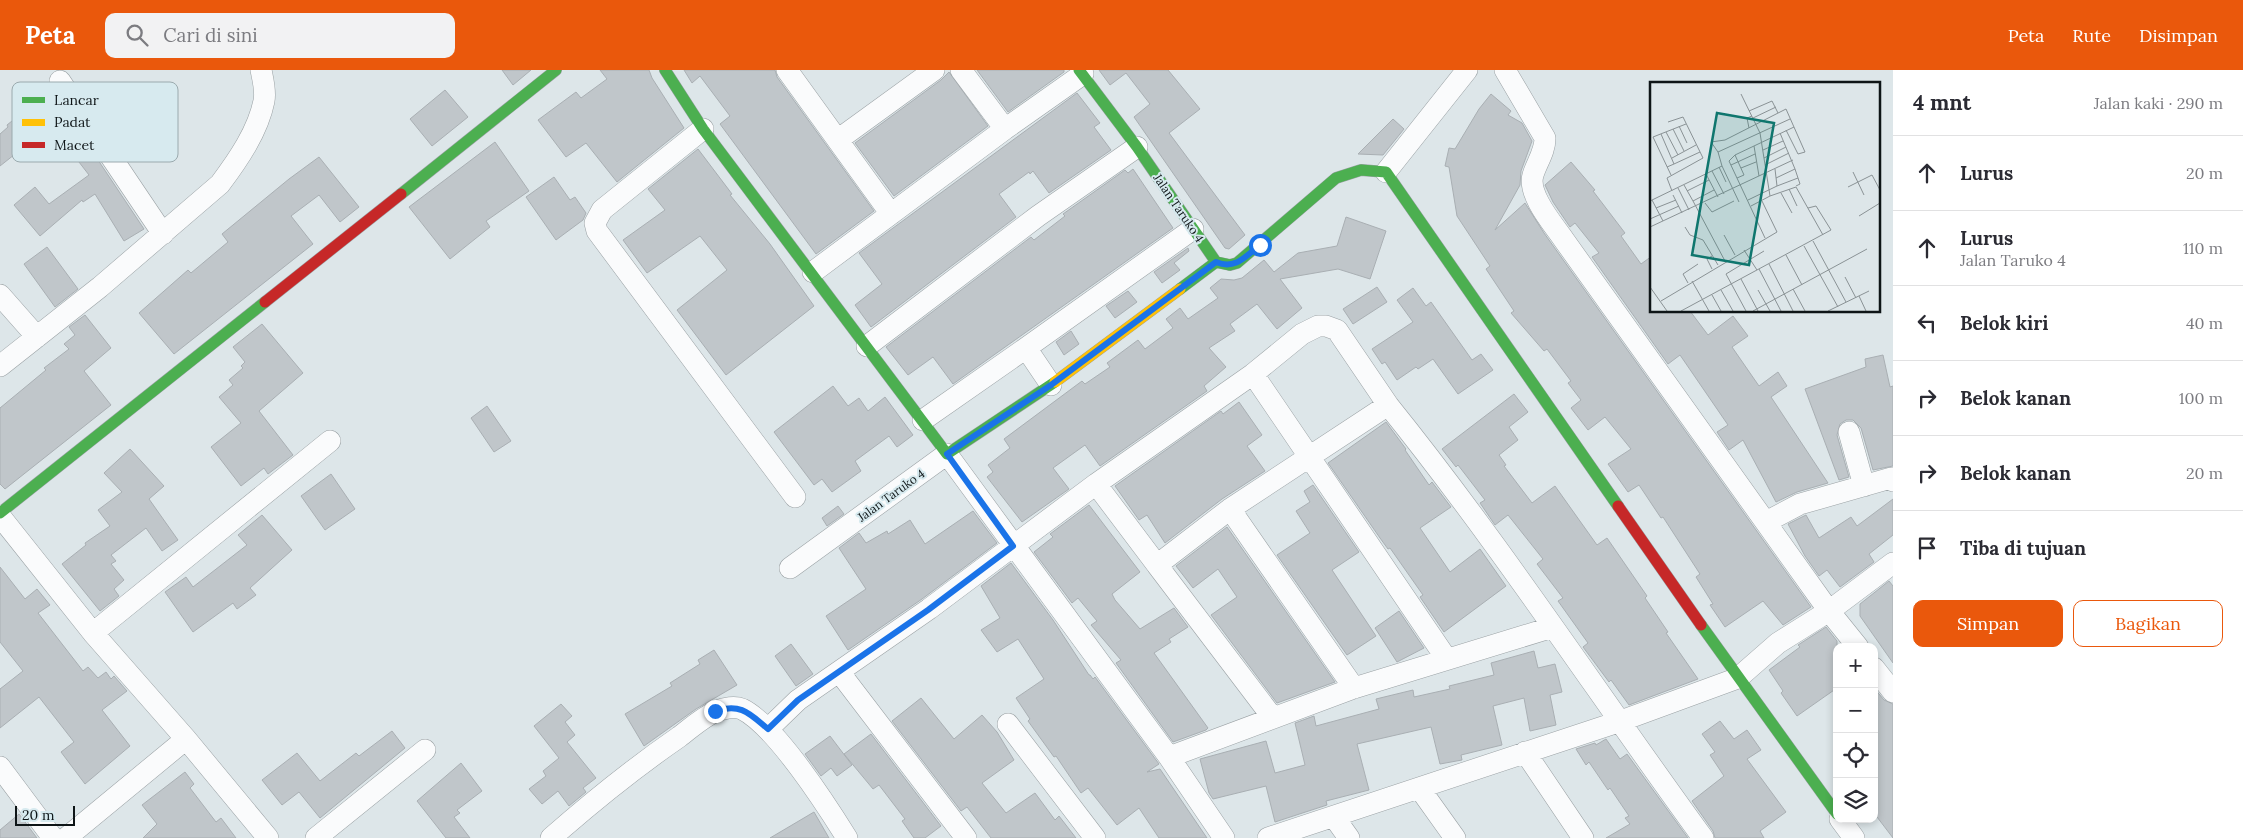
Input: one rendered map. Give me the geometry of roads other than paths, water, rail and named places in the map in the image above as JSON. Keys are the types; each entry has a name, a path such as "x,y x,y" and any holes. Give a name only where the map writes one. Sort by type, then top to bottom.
{"street":[{"path":"0,366 163,234 220,184 234,166 248,141 264,101 261,70"},
{"path":"268,838 186,739 93,632 0,514 556,70"},
{"path":"665,70 703,129 813,272 923,420 1013,546 1169,757 1224,838"},
{"path":"787,70 839,139 891,214"},
{"path":"839,139 934,70"},
{"path":"961,70 1005,129"},
{"path":"1386,172 1467,70"},
{"path":"1506,70 1545,138 1545,146 1532,181 1534,195 1564,240 1829,611 1855,643"},
{"path":"813,272 1081,72"},
{"name":"Jalan Taruko 4","path":"790,568 947,454 1051,385 1216,262 1137,146 1081,72"},
{"path":"703,129 602,210 596,223 597,231 795,497"},
{"path":"867,346 1038,216 1137,146"},
{"path":"115,162 163,234"},
{"path":"1216,262 1230,265 1237,263 1336,178 1353,170 1373,168 1386,172 1738,678 1833,809"},
{"path":"923,420 1193,228"},
{"path":"0,295 37,337"},
{"path":"768,729 798,700 840,673 1096,484 1253,374 1302,334 1318,326 1326,326 1337,330 1388,406 1422,447 1703,838"},
{"path":"1026,348 1051,385"},
{"path":"1253,374 1446,658"},
{"path":"1157,565 1230,509 1388,406"},
{"path":"1849,432 1864,486"},
{"path":"93,632 330,441"},
{"path":"1766,522 1800,504 1892,479"},
{"path":"1096,484 1273,718"},
{"path":"1230,509 1354,688"},
{"path":"1268,838 1618,722 1738,678 1778,643 1829,611 1893,563"},
{"path":"1169,757 1354,688 1446,658 1553,627"},
{"path":"840,673 966,838"},
{"path":"1878,673 1893,692"},
{"path":"551,838 589,805 657,752 715,711 728,707 741,708 768,729 820,796 847,838"},
{"path":"1008,724 1095,838"},
{"path":"66,838 186,739"},
{"path":"316,838 425,750"},
{"path":"1525,752 1582,838"},
{"path":"0,767 53,838"},
{"path":"1420,789 1455,838"},
{"path":"1334,817 1349,838"},
{"path":"1843,823 1854,838"}]}
